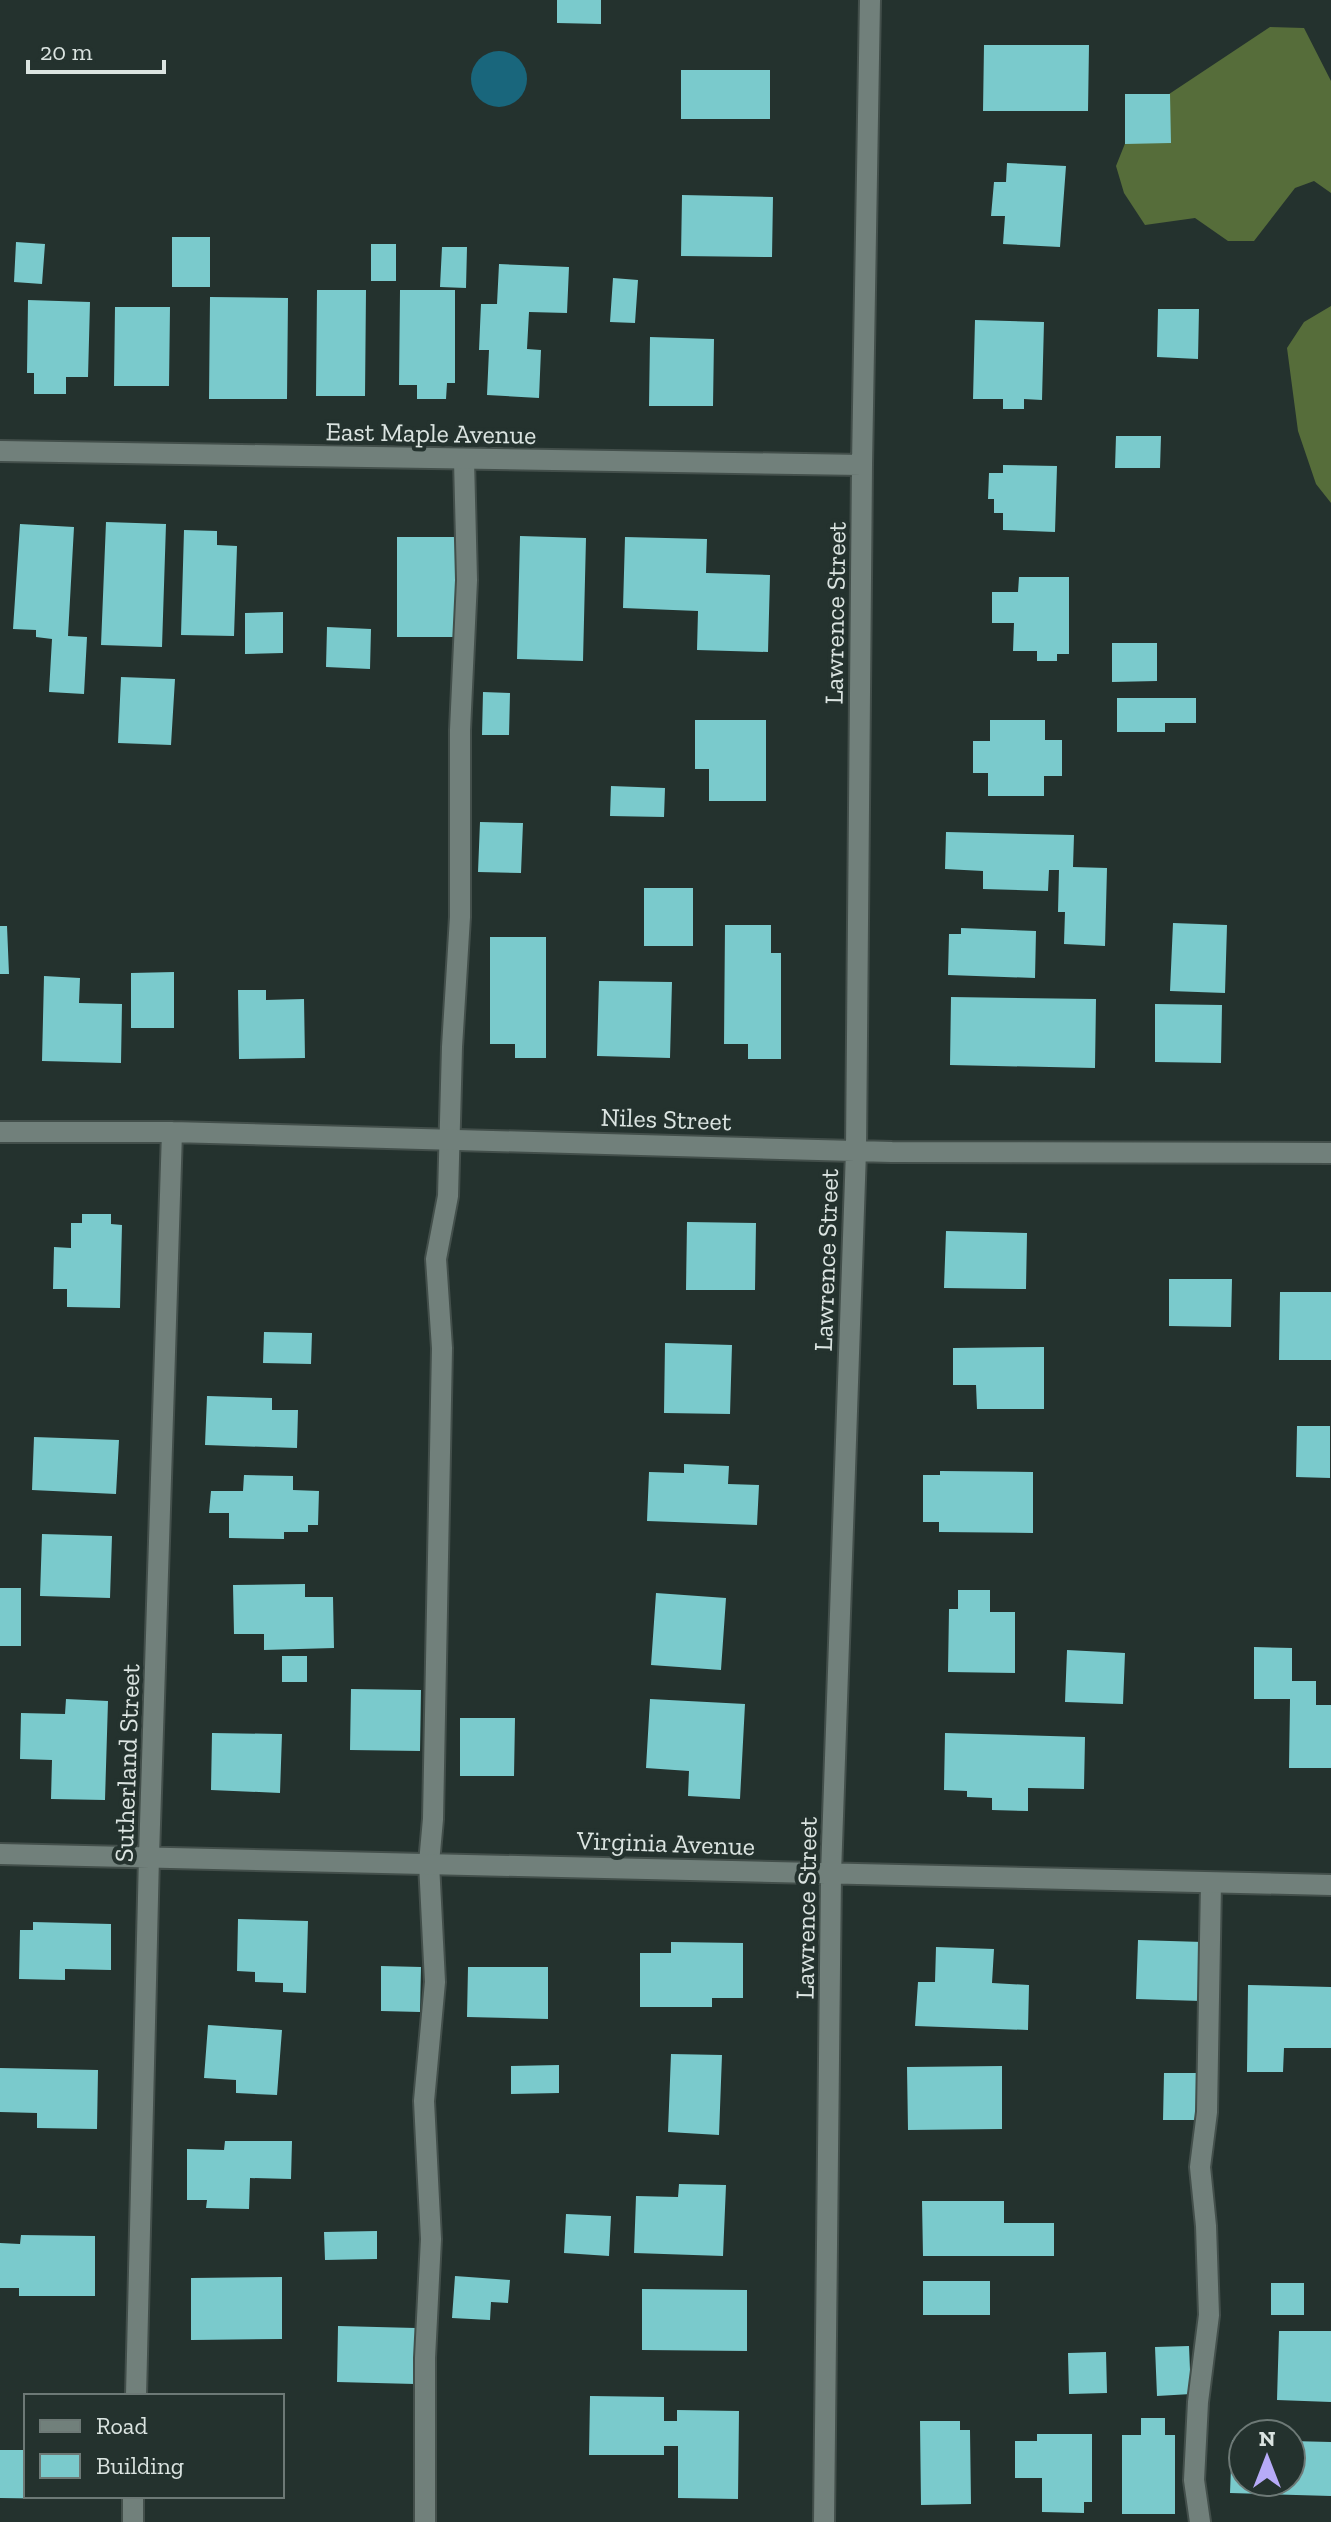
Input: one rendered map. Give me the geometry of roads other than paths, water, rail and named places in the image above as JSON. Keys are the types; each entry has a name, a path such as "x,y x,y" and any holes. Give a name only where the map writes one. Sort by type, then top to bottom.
{"street":[{"name":"Lawrence Street","path":"824,2522 831,1874 856,1151 870,0"},
{"name":"East Maple Avenue","path":"0,451 862,465"},
{"path":"425,2522 425,2358 431,2239 424,2101 435,1982 429,1863 433,1819 442,1348 436,1259 448,1196 452,1047 460,917 460,730 467,580 464,460"},
{"name":"Niles Street","path":"0,1132 172,1132 856,1151 1331,1153"},
{"name":"Sutherland Street","path":"136,2394 172,1132"},
{"name":"Virginia Avenue","path":"0,1854 1331,1885"},
{"path":"1200,2522 1194,2480 1198,2402 1209,2315 1206,2226 1200,2167 1207,2112 1211,1883"},
{"path":"133,2498 133,2522"}],"water":[{"path":"499,51 519,59 527,79 519,99 499,107 479,99 471,79 479,59"}]}
